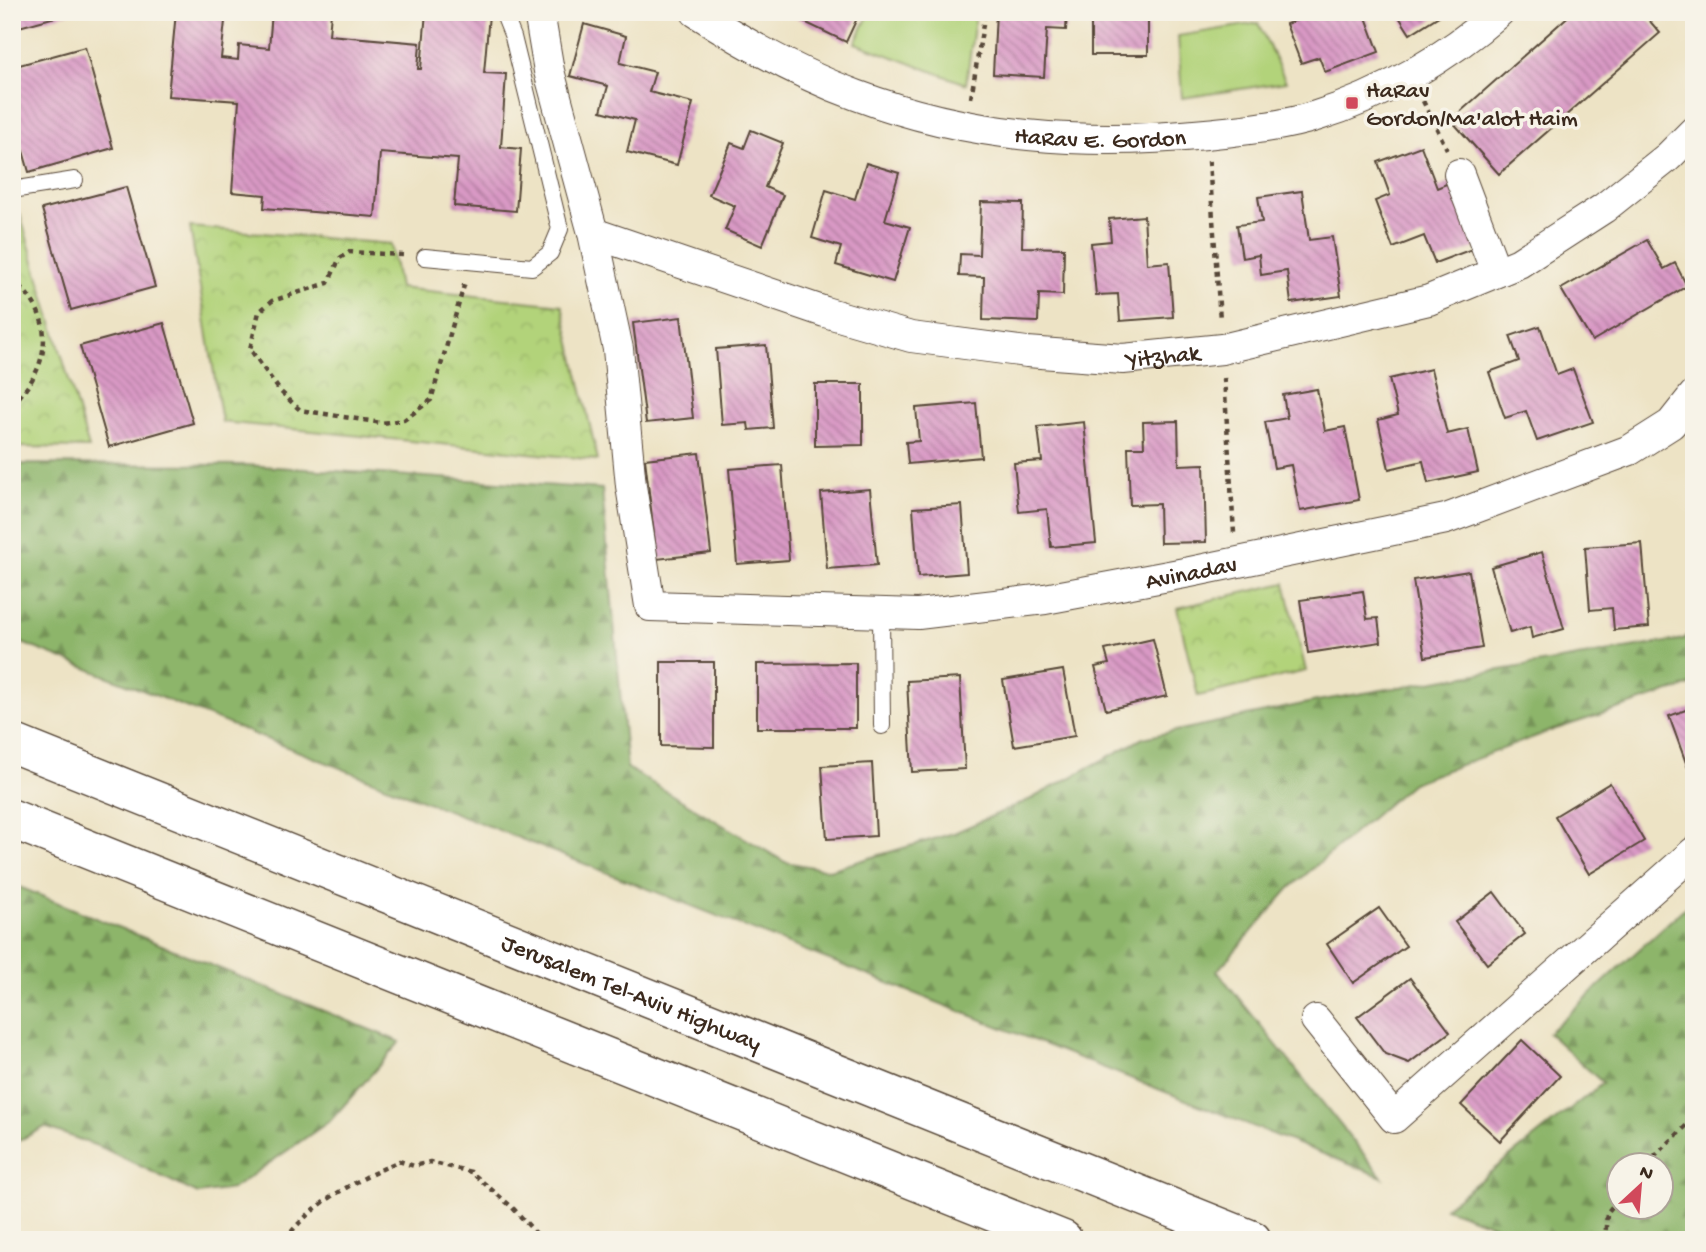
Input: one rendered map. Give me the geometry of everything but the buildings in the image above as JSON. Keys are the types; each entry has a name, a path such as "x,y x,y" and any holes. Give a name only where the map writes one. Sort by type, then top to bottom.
{"highway":[{"name":"Jerusalem Tel-Aviv Highway","path":"12,743 1252,1240"},
{"path":"12,819 1063,1240"}],"street":[{"path":"539,12 549,71 593,233"},
{"name":"HaRav E. Gordon","path":"696,12 760,53 857,96 966,126 1068,141 1147,140 1247,130 1316,116 1410,75 1462,45 1499,12"},
{"name":"Yitzhak","path":"593,233 825,312 911,337 1027,352 1123,359 1222,349 1331,326 1429,300 1519,263 1604,208 1693,135"},
{"path":"1459,174 1496,272"},
{"name":"Avinadav","path":"593,233 618,349 631,486 650,606 918,614 1045,599 1446,519 1630,450 1671,424 1694,395"},
{"path":"1316,1020 1394,1118 1694,852"}],"lane":[{"path":"425,257 533,267 550,253 560,229 513,37 503,12"},
{"path":"12,190 75,180"},
{"path":"881,613 882,726"}],"path":[{"path":"966,126 985,12"},
{"path":"1410,75 1459,174"},
{"path":"425,257 349,252 340,258 328,283 272,301 259,312 250,349 281,391 300,410 383,423 404,420 431,400 471,261"},
{"path":"12,280 31,298 41,320 45,343 41,366 29,388 12,404"},
{"path":"1661,1150 1694,1118"},
{"path":"285,1240 297,1223 340,1189 399,1161 414,1166 430,1162 471,1172 512,1207 542,1240"},
{"path":"1605,1240 1606,1220"}],"green space":[{"path":"870,12 976,12 966,84 855,43"},
{"path":"1258,23 1286,82 1182,98 1178,36"},
{"path":"20,214 89,448 12,447 12,218"},
{"path":"190,227 391,244 399,288 562,305 598,460 222,422"},
{"path":"12,464 246,465 602,489 627,768 785,862 829,870 954,833 1031,799 1143,738 1317,701 1684,639 1694,629 1694,684 1553,730 1412,783 1290,888 1217,971 1382,1177 12,639"},
{"path":"1285,583 1306,671 1198,696 1177,608"},
{"path":"12,884 400,1042 331,1120 232,1189 198,1194 103,1148 45,1127 12,1144"},
{"path":"1694,899 1694,1240 1534,1240 1445,1208 1603,1083 1548,1033"}],"place":[{"name":"HaRav Gordon/Ma'alot Haim","path":"1352,103"}]}
